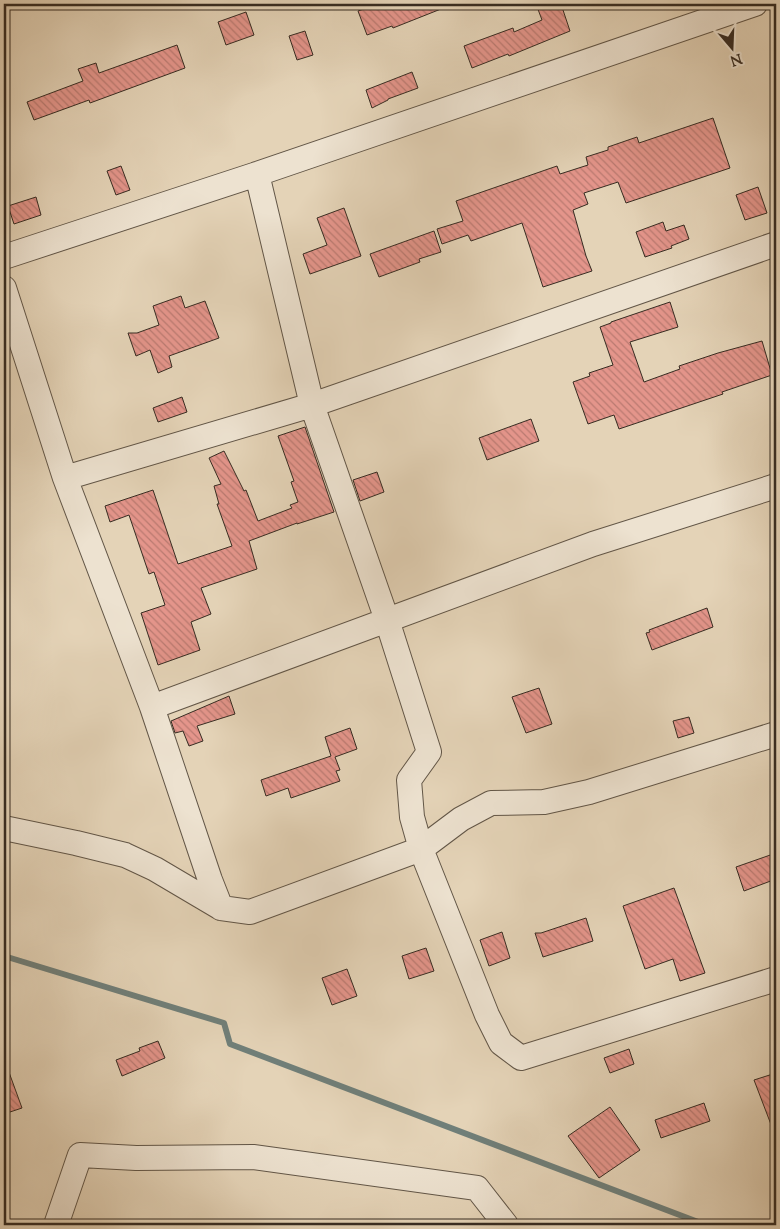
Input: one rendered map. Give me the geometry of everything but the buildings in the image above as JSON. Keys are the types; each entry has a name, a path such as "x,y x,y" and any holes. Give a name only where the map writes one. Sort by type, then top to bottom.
{"street":[{"path":"4,257 257,174 755,4"},
{"path":"257,174 312,404 387,620 428,752 409,780 412,816 421,849 487,1015 501,1043 521,1058 776,979"},
{"path":"65,478 312,404 776,244"},
{"path":"4,288 65,478 152,707 221,908"},
{"path":"152,707 593,544 774,494"},
{"path":"4,828 76,842 125,855 155,869 221,908 250,912 421,849 461,819 490,803 544,802 590,792 776,734"},
{"path":"56,1225 80,1155 136,1158 253,1157 477,1188 506,1225"}],"waterway":[{"path":"4,956 224,1023 230,1044 706,1225"}]}
